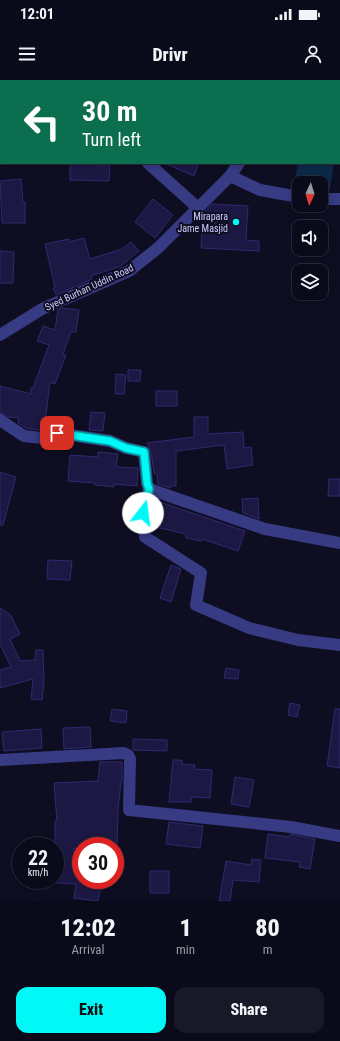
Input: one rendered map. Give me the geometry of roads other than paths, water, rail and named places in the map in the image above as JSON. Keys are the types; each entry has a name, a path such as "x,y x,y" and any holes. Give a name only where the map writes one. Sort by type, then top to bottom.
{"street":[{"path":"149,164 198,208"},
{"name":"Syed Burhan Uddin Road","path":"0,335 42,309 129,270 158,248 230,176 238,164"},
{"path":"230,176 260,190 292,196"},
{"path":"328,199 340,199"},
{"path":"0,420 24,436 50,439 57,433 110,441 126,448 144,452 149,489 143,513 145,537 202,573 196,605 249,628 298,640 340,645"},
{"path":"149,489 265,529 340,543"},
{"path":"0,760 124,753 128,755 130,759 128,810 291,827 340,836"}],"water":[{"path":"298,164 334,164 330,189 328,189 328,176 296,176"}],"place":[{"name":"Mirapara Jame Masjid","path":"236,222"}]}
